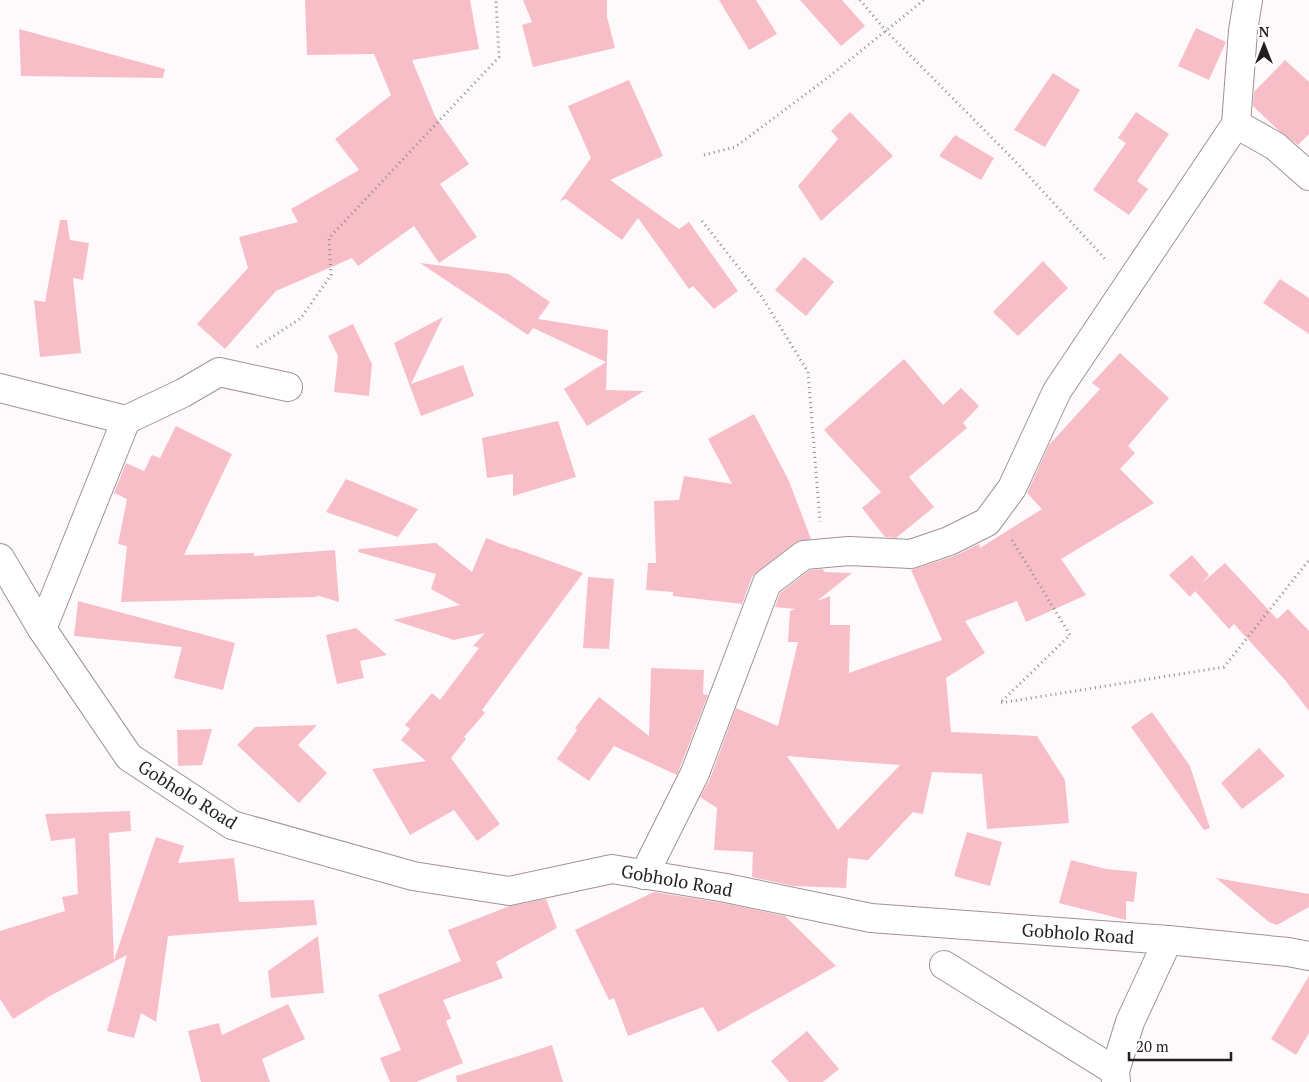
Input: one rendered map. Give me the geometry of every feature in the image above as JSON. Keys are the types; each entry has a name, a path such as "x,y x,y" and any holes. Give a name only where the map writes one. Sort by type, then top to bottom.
{"street":[{"path":"644,874 695,773 767,583 804,555 849,551 911,554 949,541 987,522 1012,488 1057,391 1236,124 1243,31 1248,0"},
{"path":"1236,124 1275,146 1309,176"},
{"path":"0,388 126,420 183,393 219,372 288,387"},
{"path":"42,629 126,420"},
{"name":"Gobholo Road","path":"0,558 42,629 129,757 232,825 413,876 509,891 612,869 726,888 871,918 1168,940 1288,952 1309,956"},
{"path":"944,964 1115,1077 1130,1022 1168,940"}],"path":[{"path":"219,372 301,318 331,275 329,238 500,57 496,0"},
{"path":"860,0 886,31 1014,160 1128,284"},
{"path":"704,155 735,147 826,79 924,0"},
{"path":"702,221 762,297 808,372 817,470 821,553"},
{"path":"994,512 1070,635 1000,703 1224,667 1309,560"}],"building":[{"path":"305,0 470,0 479,49 412,60 435,116 469,164 440,184 477,237 439,263 414,226 358,266 352,258 276,291 225,349 197,324 248,268 239,237 298,222 291,209 359,170 335,139 391,95 374,54 307,55"},
{"path":"523,0 607,0 607,17 615,48 533,67 522,25 532,22"},
{"path":"719,0 756,0 777,34 749,50"},
{"path":"800,0 842,0 865,26 841,46"},
{"path":"1196,28 1226,42 1209,80 1178,66"},
{"path":"19,29 165,69 163,78 21,76"},
{"path":"1285,60 1309,82 1309,134 1298,145 1278,130 1253,106 1254,92"},
{"path":"1053,73 1080,90 1045,147 1014,130"},
{"path":"629,80 663,156 610,180 679,229 689,222 738,291 714,309 693,286 689,289 638,218 622,240 566,199 560,201 591,158 568,106"},
{"path":"850,112 893,156 821,221 798,186 838,139 831,131"},
{"path":"1136,112 1169,134 1137,181 1148,189 1129,215 1093,190 1126,143 1118,138"},
{"path":"955,135 994,158 981,180 939,156"},
{"path":"60,220 67,220 70,240 89,243 83,280 73,278 81,353 40,357 34,300 45,302"},
{"path":"804,257 834,282 806,316 775,290"},
{"path":"1043,261 1068,288 1018,336 993,312"},
{"path":"420,263 509,274 550,302 538,319 608,330 606,390 644,391 587,426 564,389 606,362 533,328 528,335"},
{"path":"1280,279 1309,298 1309,334 1263,303"},
{"path":"443,317 411,384 463,365 474,396 421,416 394,343"},
{"path":"353,324 372,364 369,396 334,392 338,356 328,336"},
{"path":"1120,353 1169,398 1128,446 1135,453 1120,469 1154,503 1061,559 1086,595 1026,622 1017,601 965,621 985,653 946,678 951,732 1037,736 1065,780 1069,823 987,829 982,774 932,772 923,814 913,812 868,860 848,858 846,888 793,886 752,877 753,852 714,850 717,808 700,797 710,779 736,708 778,726 798,642 788,642 790,611 795,609 775,607 780,593 810,570 823,569 824,572 852,573 817,601 830,596 830,625 850,625 849,673 942,640 911,570 954,556 979,544 980,548 1042,509 1027,493 1049,445 1100,389 1092,383","holes":["787,756 900,765 838,830"]},
{"path":"904,359 943,405 961,388 979,406 963,423 967,428 909,477 934,507 896,538 885,537 862,508 881,492 824,430"},
{"path":"754,414 789,481 811,539 795,543 758,571 752,577 742,604 673,596 673,592 646,590 648,563 656,563 654,501 679,500 684,476 732,484 708,439"},
{"path":"558,421 576,477 513,496 513,474 487,478 482,438"},
{"path":"176,426 232,454 184,555 254,553 254,556 335,550 339,602 316,595 318,597 121,602 127,546 118,544 127,499 114,493 126,463 144,471 152,455 160,458"},
{"path":"346,479 418,509 398,537 326,512"},
{"path":"486,538 583,573 482,710 485,713 464,737 466,739 451,758 500,824 477,841 454,810 410,835 372,769 426,761 401,740 410,729 405,725 432,693 440,700 479,648 473,646 485,633 454,640 393,620 460,605 431,589 436,574 358,552 359,549 436,543 472,572"},
{"path":"1192,555 1209,575 1202,583 1225,563 1277,619 1288,609 1309,631 1309,711 1285,680 1234,624 1229,629 1195,591 1190,597 1169,575"},
{"path":"588,577 614,579 609,649 583,648"},
{"path":"78,601 235,643 223,690 174,678 182,647 74,636"},
{"path":"356,628 387,655 360,661 364,678 337,684 326,635"},
{"path":"651,668 704,670 703,694 708,695 677,775 614,746 589,781 557,759 577,730 575,728 599,697 649,736"},
{"path":"1152,712 1190,766 1210,828 1204,830 1131,727"},
{"path":"317,725 298,745 327,773 299,803 237,745 255,727"},
{"path":"212,729 202,765 178,766 177,730"},
{"path":"1259,748 1285,776 1242,809 1221,783"},
{"path":"130,811 131,831 109,833 114,960 156,837 184,846 178,863 234,858 239,902 314,900 317,925 168,936 156,1022 141,1013 134,1038 107,1031 127,955 50,996 13,1019 0,999 0,931 65,911 62,897 78,894 75,838 51,841 45,814"},
{"path":"967,832 1002,842 990,886 954,876"},
{"path":"1071,860 1106,869 1137,872 1134,902 1126,901 1126,920 1059,903"},
{"path":"1216,878 1309,894 1309,907 1277,925 1269,922"},
{"path":"654,892 723,903 785,916 836,966 718,1032 703,1007 628,1036 614,998 609,1000 575,930"},
{"path":"546,899 557,928 496,962 503,978 443,1000 451,1018 446,1021 463,1063 416,1082 390,1082 380,1058 401,1050 378,995 461,961 448,930 510,906"},
{"path":"318,936 324,993 271,998 268,971"},
{"path":"1309,976 1309,1033 1296,1055 1271,1039"},
{"path":"288,1004 305,1039 262,1059 270,1082 201,1082 188,1031 219,1023 222,1035"},
{"path":"807,1031 839,1069 823,1082 789,1082 771,1061"},
{"path":"552,1045 563,1082 457,1082 456,1076"}]}
